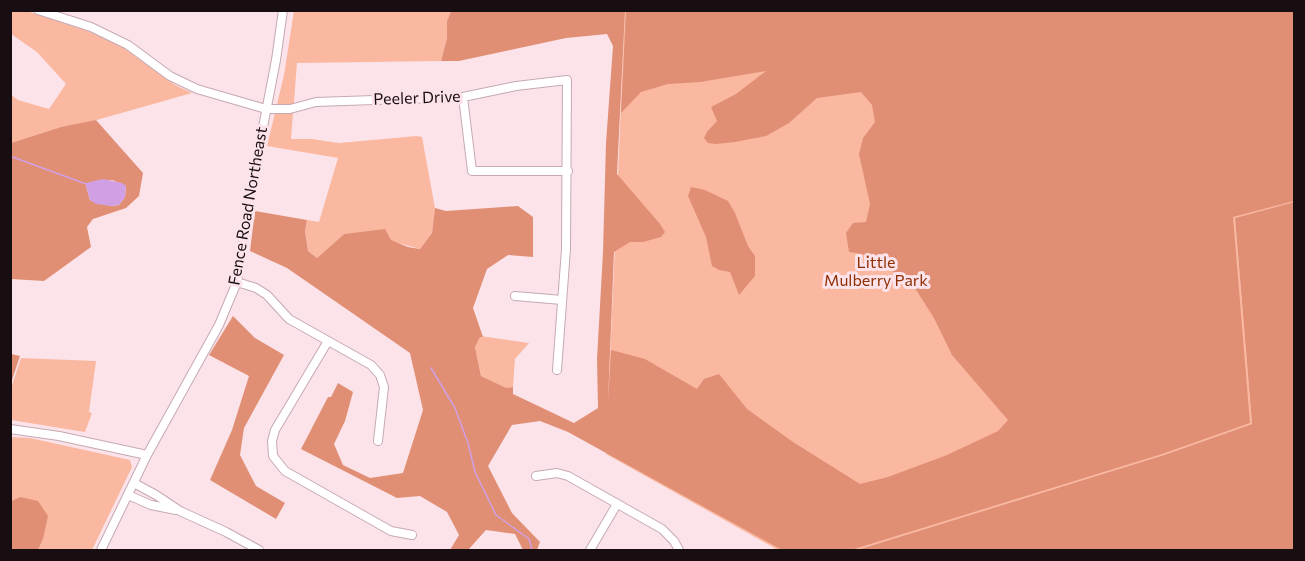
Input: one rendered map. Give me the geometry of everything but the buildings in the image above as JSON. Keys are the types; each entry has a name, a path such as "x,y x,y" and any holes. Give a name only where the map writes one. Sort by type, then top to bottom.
{"street":[{"name":"Peeler Drive","path":"38,10 92,27 128,45 170,76 197,89 266,108 290,109 316,102 463,97 516,86 567,80 568,171"},
{"name":"Fence Road Northeast","path":"101,550 147,455 219,325 237,282 283,10"},
{"path":"463,97 472,171 568,171 566,249 557,370"},
{"path":"237,282 267,294 289,319 371,365 380,375 384,387 378,441"},
{"path":"515,296 562,300"},
{"path":"328,341 276,430 272,441 273,456 285,471 391,531 412,535"},
{"path":"10,429 59,436 147,455"},
{"path":"536,476 557,473 568,476 662,529 679,550"},
{"path":"134,483 180,511 259,550"},
{"path":"128,495 151,505 180,511"},
{"path":"590,550 617,504"}],"green space":[{"path":"11,10 27,11 88,31 121,46 175,85 192,93 86,123 61,127 11,143 10,94 18,100 49,109 66,84 37,52 11,34"},
{"path":"294,11 451,11 447,21 447,38 441,61 297,63 291,139 339,143 422,137 435,208 432,233 420,249 363,233 344,234 317,258 308,251 305,231 307,220 319,222 338,158 267,146 284,75"},
{"name":"Little Mulberry Park","path":"625,11 1294,11 1294,202 1235,218 1252,424 1164,455 857,550 778,550 606,454"},
{"path":"480,336 529,343 515,359 513,387 506,389 481,376 475,347"},
{"path":"21,358 96,361 89,412 92,413 85,432 11,420 11,388"},
{"path":"10,437 30,438 130,460 132,467 92,550 38,550 43,539 20,497 11,501"}],"shaded area":[{"name":"Little Mulberry Park","path":"451,11 625,11 617,174 665,232 661,237 643,242 630,242 614,252 608,403 611,350 645,359 697,389 704,379 719,374 747,409 793,442 860,484 888,477 947,455 998,431 1008,420 952,355 934,318 913,285 877,261 862,254 849,252 846,233 853,223 866,222 870,204 859,154 863,138 875,122 872,105 861,92 817,98 789,123 766,136 735,142 708,143 704,138 717,121 711,107 736,94 766,71 700,82 668,84 641,92 621,113 626,11 1294,11 1294,201 1233,217 1250,423 1162,454 851,550 782,550 568,432 540,421 512,425 488,466 512,513 540,542 537,550 523,550 515,534 486,530 468,550 450,550 459,535 447,512 420,496 397,498 301,449 328,397 331,397 338,383 353,392 345,421 334,444 343,465 370,478 403,473 423,410 410,353 287,268 250,251 255,211 307,220 305,231 308,251 317,258 344,234 385,229 391,240 420,249 432,233 435,208 446,211 518,206 533,217 533,257 508,255 487,269 473,308 483,337 480,337 475,347 481,376 506,388 513,387 513,394 574,423 598,408 597,359 606,143 613,46 607,34 566,38 459,61 441,61 447,38 447,21"},
{"path":"96,120 143,173 139,196 126,208 93,219 87,227 91,247 44,281 11,279 11,143 61,127","holes":["112,180 126,186 125,197 119,205 111,206 90,200 86,186"]},
{"path":"103,179 126,186 125,197 119,205 96,204 90,200 86,183"},
{"path":"691,187 705,190 728,201 748,246 755,256 755,276 739,295 730,272 712,266 706,237 688,196"},
{"path":"1294,202 1294,550 857,550 1164,455 1252,424 1235,218"},
{"path":"233,316 255,338 284,355 244,428 240,455 256,486 285,503 276,519 210,480 232,430 249,376 209,355"},
{"path":"10,354 20,356 11,383"},
{"path":"20,497 38,501 48,516 38,550 11,550 11,501"}],"waterway":[{"path":"10,156 86,184"},
{"path":"431,368 455,408 468,443 475,472 496,515 529,539 532,550"}]}
